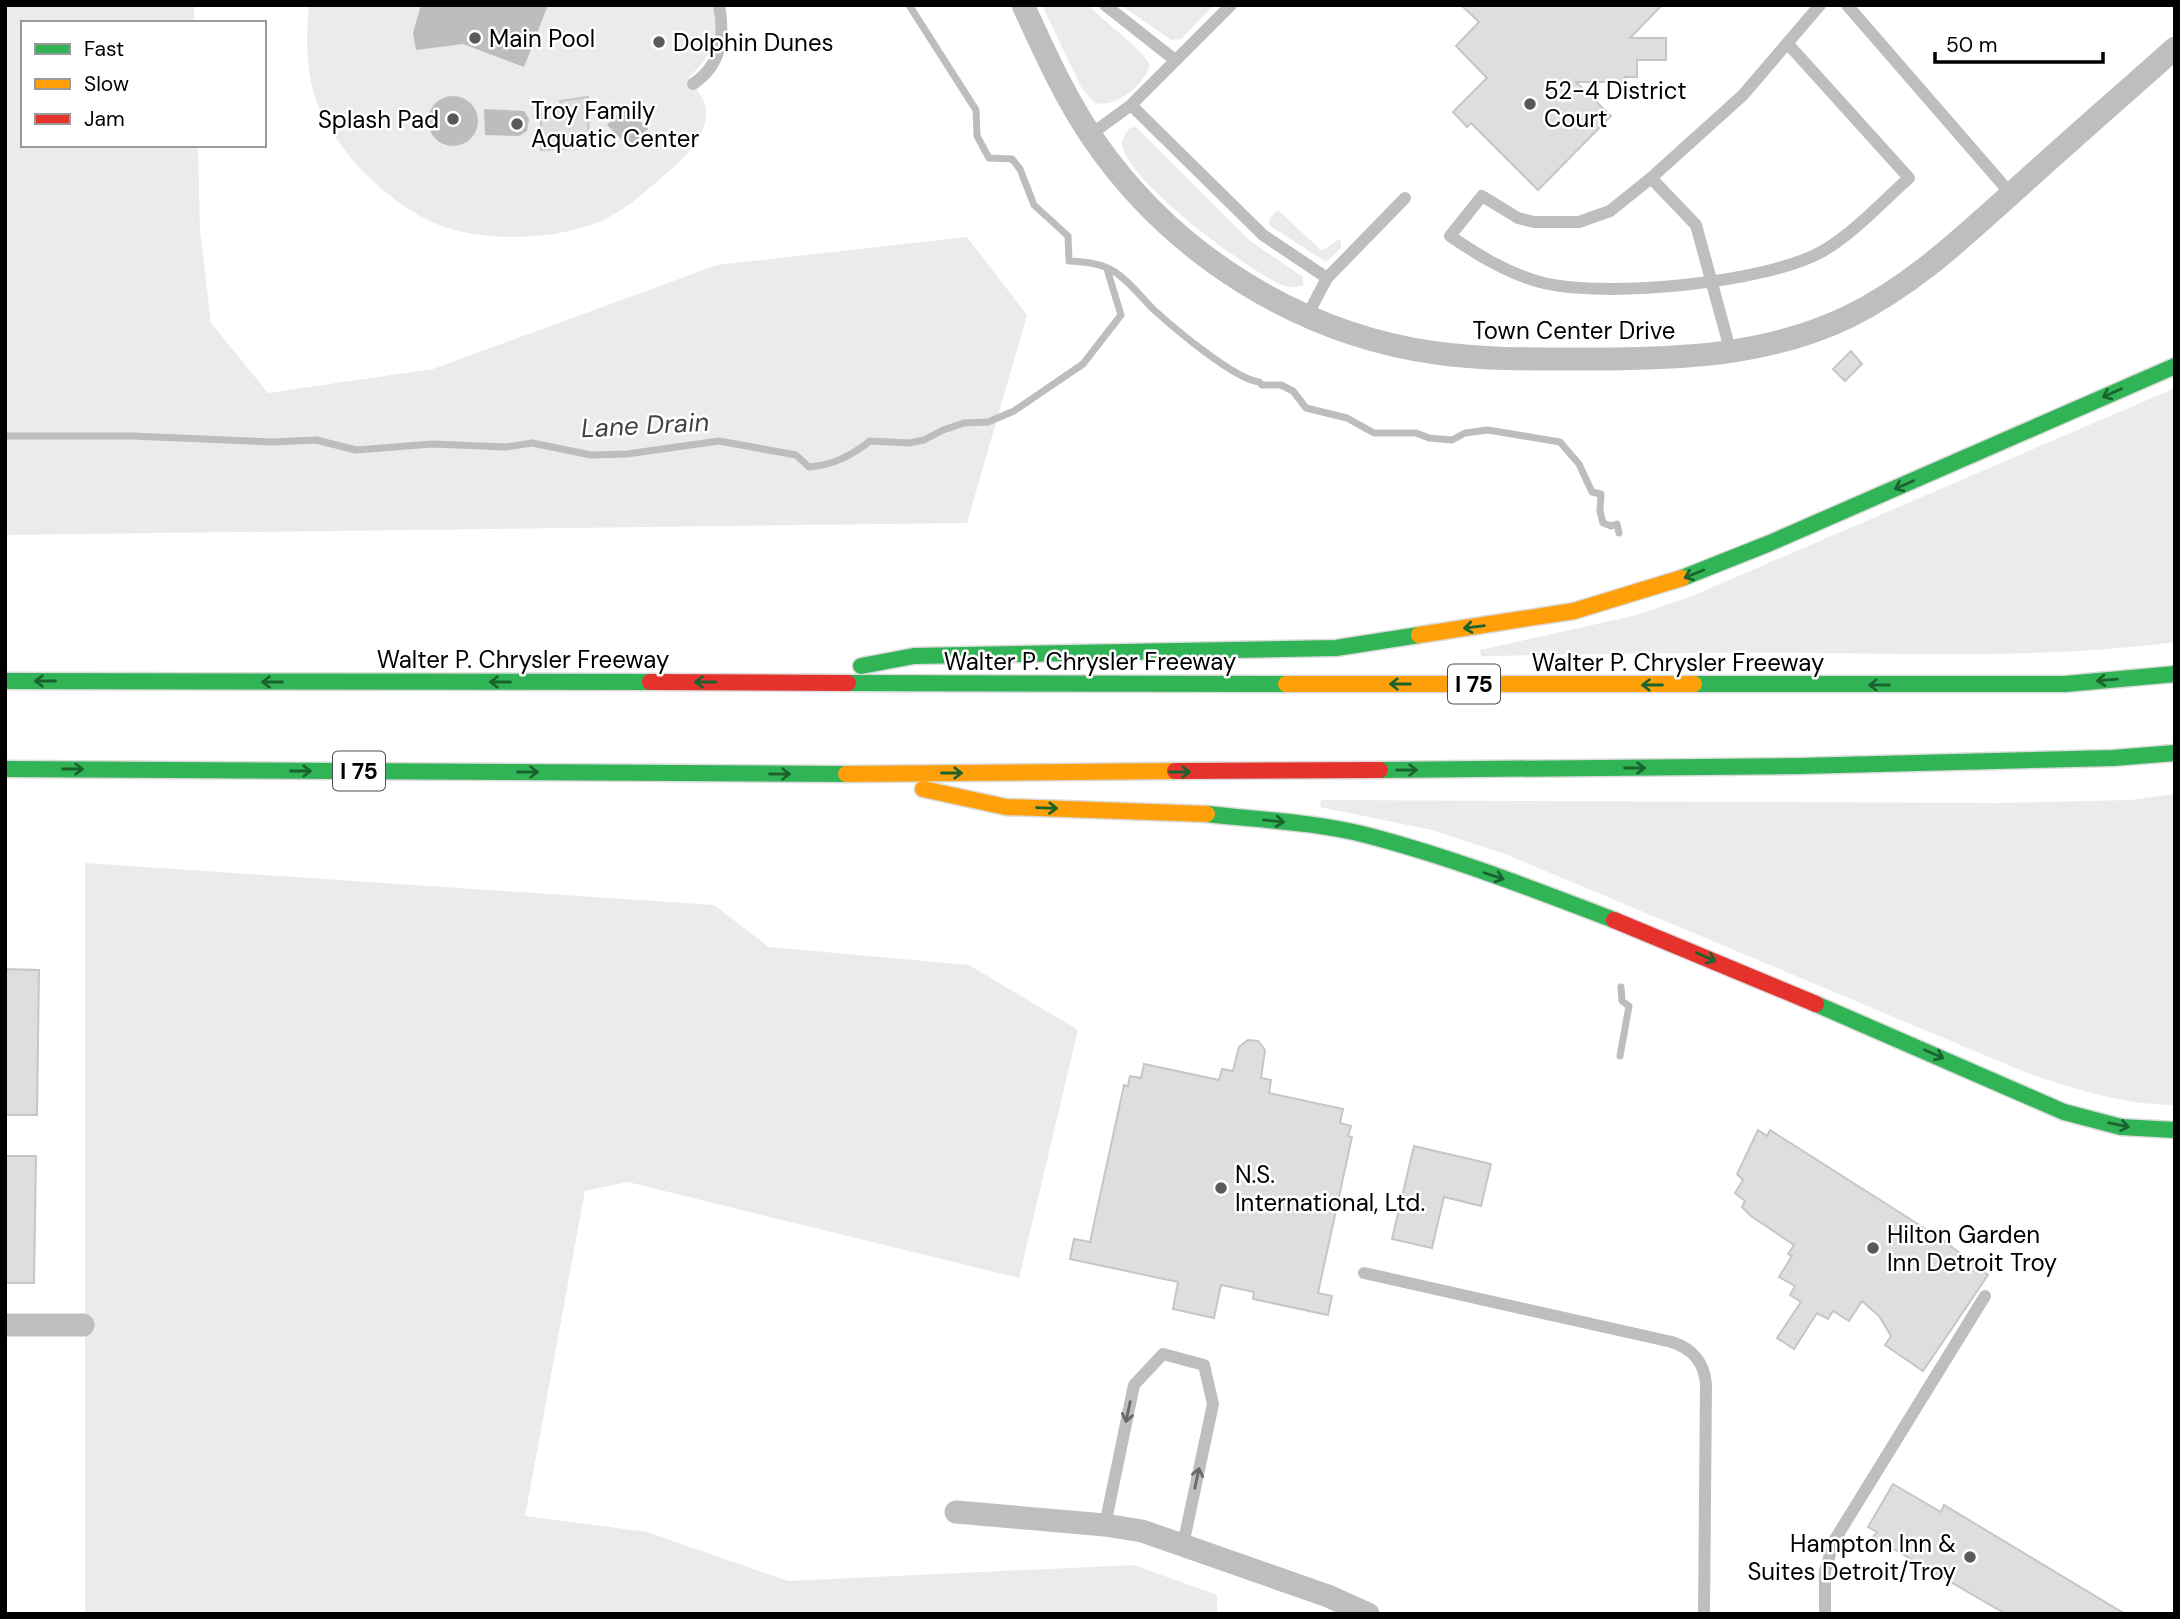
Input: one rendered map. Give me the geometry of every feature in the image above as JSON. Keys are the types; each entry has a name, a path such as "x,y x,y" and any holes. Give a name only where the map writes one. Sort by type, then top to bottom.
{"highway":[{"path":"774,682 914,656 1336,648 1574,611 1657,588 1770,543 2175,366"},
{"name":"Walter P. Chrysler Freeway","path":"5,681 1956,685 2065,684 2175,674"},
{"name":"I 75","path":"5,769 860,774 1800,766 2113,758 2175,753"},
{"path":"860,774 1006,807 1175,811 1294,823 1365,835 1511,881 1680,945 2064,1112 2121,1127 2175,1130"}],"street":[{"name":"Town Center Drive","path":"1023,5 1062,88 1090,135 1134,191 1175,232 1240,281 1307,316 1377,341 1465,356 1666,359 1731,353 1814,332 1876,302 1925,270 2175,48"},
{"path":"5,1325 83,1325"},
{"path":"956,1512 1105,1525 1142,1531 1328,1595 1368,1614"}],"lane":[{"path":"693,84 710,71 722,47 719,5"},
{"path":"1105,5 1175,60"},
{"path":"1090,135 1131,105 1231,5"},
{"path":"1788,44 1909,178 1824,250 1787,264 1712,281 1689,285 1611,289 1541,282 1495,264 1450,236 1482,196 1518,218 1564,224 1579,222 1609,211 1651,178 1743,95 1820,5"},
{"path":"1847,5 2011,194"},
{"path":"1131,105 1263,235 1327,278"},
{"path":"1651,178 1696,225 1731,353"},
{"path":"1307,316 1327,278 1405,198"},
{"path":"1364,1273 1672,1342 1696,1356 1705,1373 1706,1384 1704,1614"},
{"path":"1825,1614 1825,1571 1834,1541 1985,1296"},
{"path":"1105,1525 1134,1385 1163,1354 1204,1365 1213,1404 1183,1545"}],"shaded area":[{"path":"5,5 194,5 194,21 21,21 21,147 198,147 200,231 211,323 268,393 433,369 717,265 967,237 1027,315 967,523 5,535"},
{"name":"Troy Family Aquatic Center","path":"309,5 714,5 715,28 712,45 705,60 689,77 704,101 704,126 693,146 677,163 637,198 601,221 575,230 541,236 488,236 455,230 410,210 389,195 349,156 333,134 321,112 311,80 307,48"},
{"name":"Main Pool","path":"421,5 548,5 524,67 463,44 416,50 413,33"},
{"path":"1042,5 1088,5 1147,60 1150,66 1141,81 1119,99 1102,104 1094,103 1081,87"},
{"path":"1121,5 1214,5 1181,39 1171,40"},
{"name":"Splash Pad","path":"453,96 470,104 478,121 470,138 453,146 436,138 428,121 436,104"},
{"path":"625,105 632,113 635,110 643,118 640,121 648,129 630,148 607,125"},
{"path":"484,109 524,111 529,119 527,131 519,136 485,135"},
{"path":"1136,127 1249,240 1303,277 1303,285 1287,287 1266,277 1217,243 1164,199 1127,158 1122,140 1130,128"},
{"path":"1278,210 1322,251 1337,240 1341,241 1341,248 1326,262 1269,225 1270,218"},
{"path":"2175,388 2175,642 2084,651 1992,654 1481,656 1480,650 1637,615 1692,596"},
{"path":"2175,794 2175,1105 2120,1099 2032,1075 1505,854 1432,830 1320,807 1321,800 1998,803 2130,800"},
{"path":"85,863 714,905 769,947 969,965 1078,1030 1019,1278 628,1182 585,1191 525,1516 647,1532 788,1581 1134,1565 1217,1595 1217,1614 85,1614"}],"building":[{"name":"52-4 District Court","path":"1461,5 1662,5 1630,38 1666,38 1666,60 1637,60 1637,77 1625,77 1626,82 1576,82 1611,116 1538,190 1471,123 1467,127 1453,112 1487,78 1456,46 1479,22"},
{"path":"588,97 589,148 541,150 541,110 561,109 560,101"},
{"path":"1851,351 1862,364 1845,381 1833,369"},
{"path":"5,969 39,970 37,1115 5,1115"},
{"name":"N.S. International, Ltd.","path":"1248,1040 1258,1041 1265,1050 1261,1078 1271,1080 1269,1093 1343,1109 1340,1123 1351,1126 1348,1136 1352,1137 1318,1293 1332,1296 1328,1315 1253,1299 1254,1292 1221,1285 1214,1318 1173,1309 1178,1282 1070,1259 1074,1239 1090,1242 1124,1085 1128,1086 1130,1076 1141,1078 1144,1064 1219,1080 1222,1069 1233,1071 1239,1047"},
{"name":"Hilton Garden Inn Detroit Troy","path":"1758,1130 1767,1136 1770,1130 1943,1240 1988,1275 1923,1371 1885,1345 1891,1336 1879,1316 1862,1301 1849,1321 1833,1311 1828,1319 1817,1313 1794,1349 1777,1338 1801,1302 1790,1295 1795,1286 1779,1277 1792,1256 1788,1254 1794,1245 1751,1216 1742,1207 1745,1201 1735,1193 1743,1180 1737,1174"},
{"path":"1414,1146 1491,1164 1481,1206 1444,1197 1432,1248 1392,1239"},
{"path":"5,1156 36,1156 34,1283 5,1283"},
{"name":"Hampton Inn & Suites Detroit/Troy","path":"1893,1484 1941,1512 1944,1505 2125,1614 2006,1614 1873,1537 1877,1532 1868,1527"}],"waterway":[{"path":"909,5 976,110 977,136 989,158 1012,159 1020,169 1034,205 1068,236 1069,261 1099,265 1115,272 1163,318 1220,363 1262,385 1281,385 1293,391 1306,408 1347,418 1374,433 1416,433 1429,438 1452,440 1465,433 1488,430 1560,442 1579,464 1592,492 1601,494 1600,511 1603,523 1611,526 1617,524 1619,533"},
{"name":"Lane Drain","path":"5,436 132,436 272,442 316,440 356,450 432,444 506,447 532,443 591,455 627,454 719,441 796,455 809,467 818,466 841,459 870,441 909,443 924,440 964,423 988,422 1014,411 1083,364 1121,315 1107,269"},
{"path":"1620,1056 1629,1006 1622,1001 1621,987"}],"traffic: fast":[{"path":"1682,578 1770,543 2175,366"},
{"path":"861,666 914,656 1336,648 1419,635"},
{"path":"1694,684 2065,684 2175,674"},
{"path":"5,681 650,682"},
{"path":"848,683 1286,684"},
{"path":"1380,770 1800,766 2113,758 2175,753"},
{"path":"5,769 846,774"},
{"path":"1207,814 1307,824 1366,835 1460,863 1614,920"},
{"path":"1816,1004 2064,1112 2121,1127 2175,1130"}],"traffic: slow":[{"path":"1419,635 1574,611 1682,578"},
{"path":"1286,684 1694,684"},
{"path":"846,774 1175,771"},
{"path":"923,789 1006,807 1207,814"}],"traffic: jam":[{"path":"650,682 848,683"},
{"path":"1175,771 1380,770"},
{"path":"1614,920 1816,1004"}],"place":[{"name":"Main Pool","path":"475,38"},
{"name":"Dolphin Dunes","path":"659,42"},
{"name":"52-4 District Court","path":"1530,104"},
{"name":"Splash Pad","path":"453,119"},
{"name":"Troy Family Aquatic Center","path":"517,124"},
{"name":"N.S. International, Ltd.","path":"1221,1188"},
{"name":"Hilton Garden Inn Detroit Troy","path":"1873,1248"},
{"name":"Hampton Inn & Suites Detroit/Troy","path":"1970,1557"}]}
